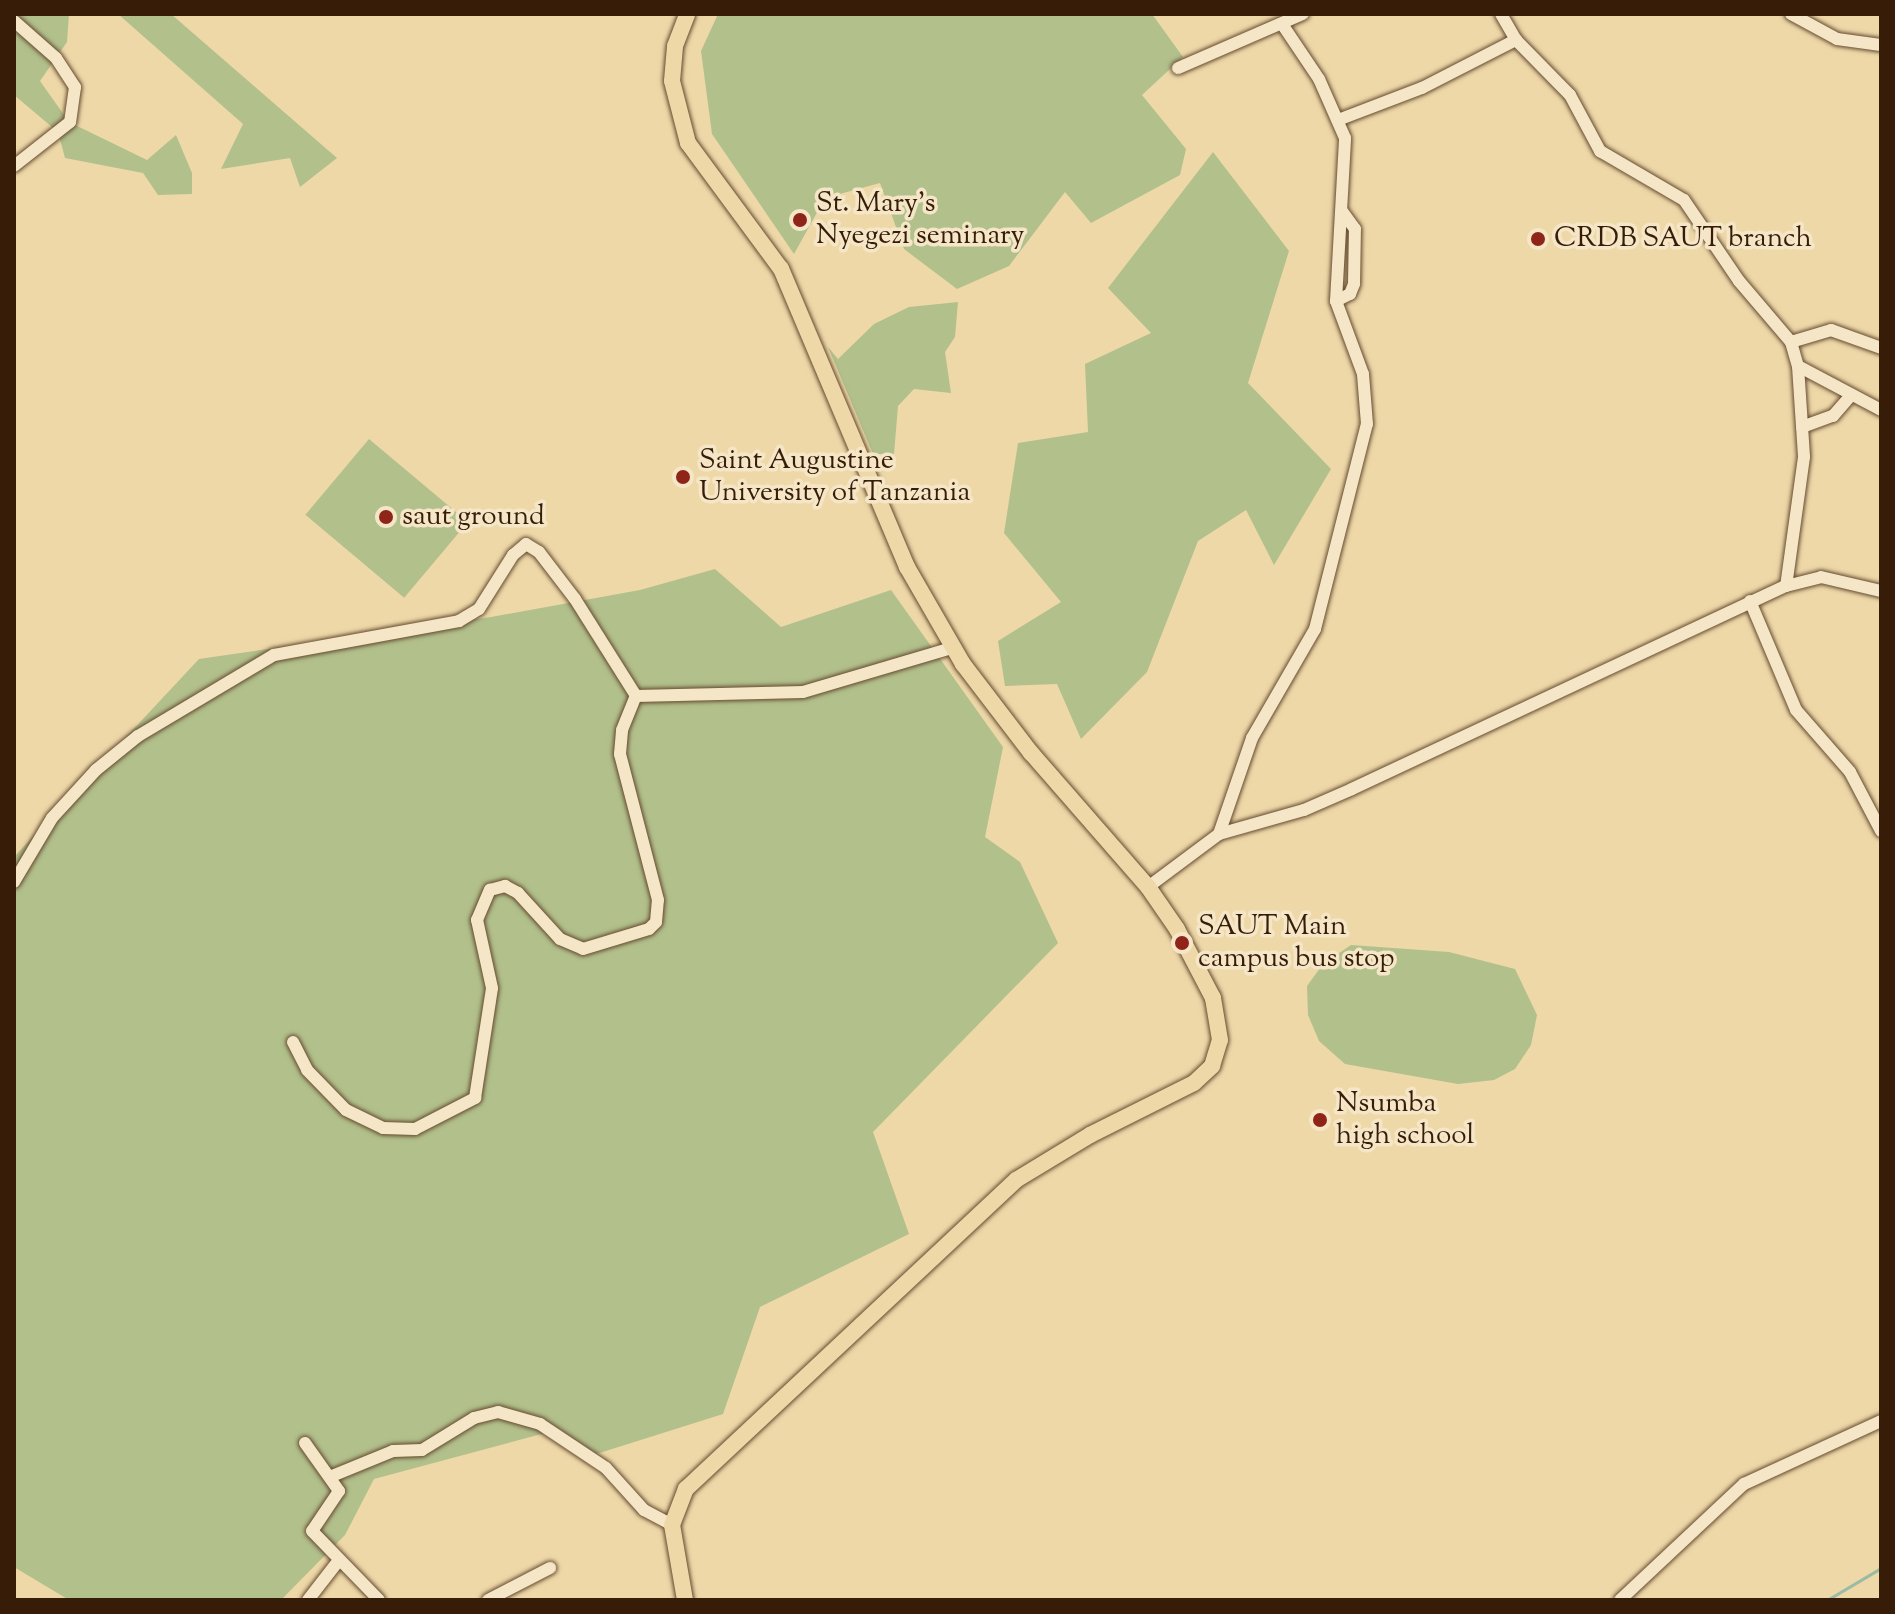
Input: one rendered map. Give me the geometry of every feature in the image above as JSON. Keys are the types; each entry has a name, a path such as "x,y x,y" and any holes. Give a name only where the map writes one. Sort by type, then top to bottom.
{"main road":[{"path":"685,1600 672,1525 686,1489 1016,1180 1090,1135 1182,1091 1212,1066 1220,1040 1213,998 1194,957 1148,887 1031,753 952,648 907,567 781,269 688,143 672,81 675,46 687,14"}],"street":[{"path":"1178,68 1303,14"},
{"path":"1295,43 1303,14"},
{"path":"1501,14 1516,40 1570,95 1600,151 1684,200 1739,281 1791,342 1798,366 1804,478 1786,586"},
{"path":"1791,14 1837,39 1881,45"},
{"path":"14,21 56,58 75,87 70,122 14,166"},
{"path":"1219,834 1252,738 1315,629 1360,461 1367,398 1336,301 1347,158 1338,120 1282,24"},
{"path":"1338,120 1422,88 1516,40"},
{"path":"1336,301 1352,290 1355,229 1342,211"},
{"path":"1336,282 1353,262"},
{"path":"1791,342 1831,330 1881,348"},
{"path":"1798,366 1881,410"},
{"path":"1802,427 1833,416 1851,395"},
{"path":"14,882 52,818 96,770 138,736 274,655 459,621 479,609 513,555 526,544 539,552 575,599 636,696"},
{"path":"1148,887 1219,834 1304,810 1365,784 1549,701 1786,586 1821,577 1881,591"},
{"path":"1750,601 1796,710 1850,772 1881,831"},
{"path":"636,696 803,692 952,648"},
{"path":"293,1042 307,1070 346,1110 383,1128 415,1129 475,1098 492,988 478,911 490,890 505,886 518,893 560,939 583,949 649,929 656,922 658,900 620,754 622,730 636,696"},
{"path":"332,1476 393,1451 422,1450 474,1418 498,1412 540,1424 606,1468 644,1510 672,1525"},
{"path":"1620,1600 1744,1484 1881,1421"},
{"path":"305,1443 332,1476 339,1491 312,1531 379,1600"},
{"path":"308,1600 339,1560"},
{"path":"488,1600 550,1568"}],"green space":[{"path":"14,14 69,14 67,42 40,81 69,122 147,160 176,135 192,173 192,194 158,195 143,173 65,158 58,132 14,95"},
{"path":"118,14 171,14 337,158 300,187 290,158 221,169 243,124"},
{"path":"718,14 1152,14 1183,57 1142,95 1186,149 1180,175 1091,223 1065,192 1009,266 957,289 904,249 880,183 825,198 794,254 712,134 701,51"},
{"path":"1213,152 1289,251 1248,383 1331,469 1274,565 1246,510 1198,541 1147,672 1081,739 1057,684 1005,686 998,641 1061,602 1004,533 1018,443 1088,432 1085,364 1151,333 1108,288"},
{"path":"958,302 955,337 945,352 951,393 914,389 898,406 894,454 873,454 828,347 838,359 874,324 909,307"},
{"name":"saut ground","path":"369,439 468,522 404,598 305,515"},
{"path":"715,569 781,627 891,590 1003,747 985,837 1020,862 1058,943 873,1132 909,1234 760,1307 723,1414 590,1456 545,1433 374,1479 345,1535 281,1600 69,1600 14,1567 14,857 199,659 491,617 640,590"},
{"path":"1351,945 1449,952 1515,969 1537,1015 1531,1045 1515,1069 1494,1080 1458,1084 1345,1064 1319,1041 1308,1015 1307,986 1323,964"}],"waterway":[{"path":"1827,1600 1881,1568"}],"place":[{"name":"St. Mary's Nyegezi seminary","path":"800,220"},
{"name":"CRDB SAUT branch","path":"1538,239"},
{"name":"Saint Augustine University of Tanzania","path":"683,477"},
{"name":"saut ground","path":"386,517"},
{"name":"SAUT Main campus bus stop","path":"1182,943"},
{"name":"Nsumba high school","path":"1320,1120"}]}
